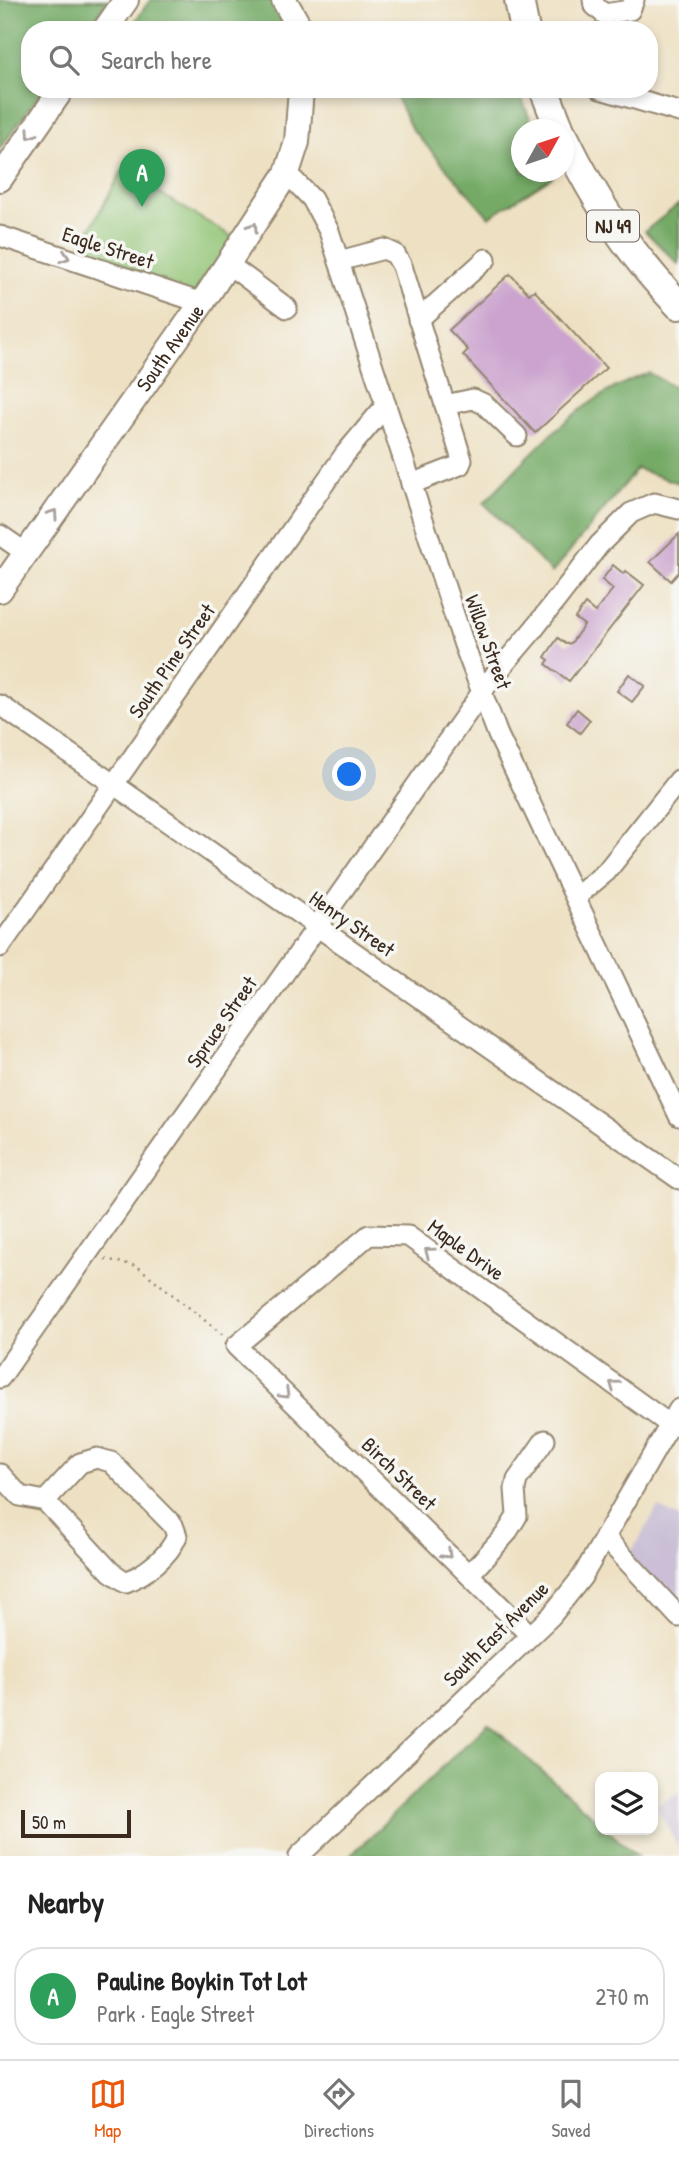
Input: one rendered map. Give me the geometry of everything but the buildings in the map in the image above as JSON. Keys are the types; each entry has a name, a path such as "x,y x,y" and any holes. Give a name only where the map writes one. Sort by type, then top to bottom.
{"highway":[{"path":"519,0 523,21"},
{"path":"548,98 556,119"},
{"name":"NJ 49","path":"574,156 602,210 620,236 679,304"}],"main road":[{"path":"111,21 126,0"},
{"path":"284,0 296,21"},
{"path":"293,0 299,21"},
{"path":"0,179 56,98"},
{"name":"South Avenue","path":"0,590 202,303 287,173 297,142 300,98"}],"street":[{"path":"593,0 594,5 604,14 630,10 634,0"},
{"path":"632,98 679,111"},
{"name":"Willow Street","path":"287,173 321,214 339,261 411,484 498,735 679,1116"},
{"name":"Eagle Street","path":"0,236 202,303"},
{"path":"339,261 384,249 395,254 402,265 462,460 460,465 411,484"},
{"path":"418,320 486,259"},
{"path":"228,264 287,308"},
{"path":"445,405 473,399 484,404 517,436"},
{"name":"South Pine Street","path":"0,947 345,454 386,405"},
{"name":"Spruce Street","path":"0,1378 481,692 599,545 631,513 654,503 679,509"},
{"path":"0,535 26,553"},
{"name":"Henry Street","path":"0,705 679,1179"},
{"path":"576,897 606,872 679,780"},
{"path":"666,1088 679,1072"},
{"name":"Maple Drive","path":"236,1346 369,1236 408,1236 674,1417"},
{"name":"Birch Street","path":"236,1346 530,1634"},
{"name":"South East Avenue","path":"299,1856 551,1616 582,1577 674,1417"},
{"path":"469,1575 506,1534 517,1516 514,1489 517,1480 545,1440"},
{"path":"0,1474 20,1496 45,1501 111,1572 126,1582 138,1578 172,1548 177,1536 173,1525 111,1462 104,1460 96,1458 80,1463 45,1501"},
{"path":"605,1537 679,1617"}],"path":[{"path":"86,1255 137,1266 236,1346"}],"shaded area":[{"path":"658,1507 679,1518 679,1610 628,1557"},
{"path":"679,1792 679,1848 658,1810 658,1805"}],"green space":[{"path":"0,0 108,0 93,21 21,21 21,98 37,98 0,149"},
{"path":"150,0 275,0 289,20 288,21 135,21"},
{"path":"396,98 522,98 530,119 511,119 511,182 544,182 489,217 411,128"},
{"path":"122,171 243,243 202,303 73,260"},
{"path":"679,204 679,265 645,231"},
{"path":"649,373 679,390 679,483 637,469 552,573 484,503 539,446 579,411 624,383"},
{"path":"488,1723 595,1819 595,1835 613,1835 637,1856 350,1856"}],"place":[{"name":"Pauline Boykin Tot Lot","path":"142,207"}]}
